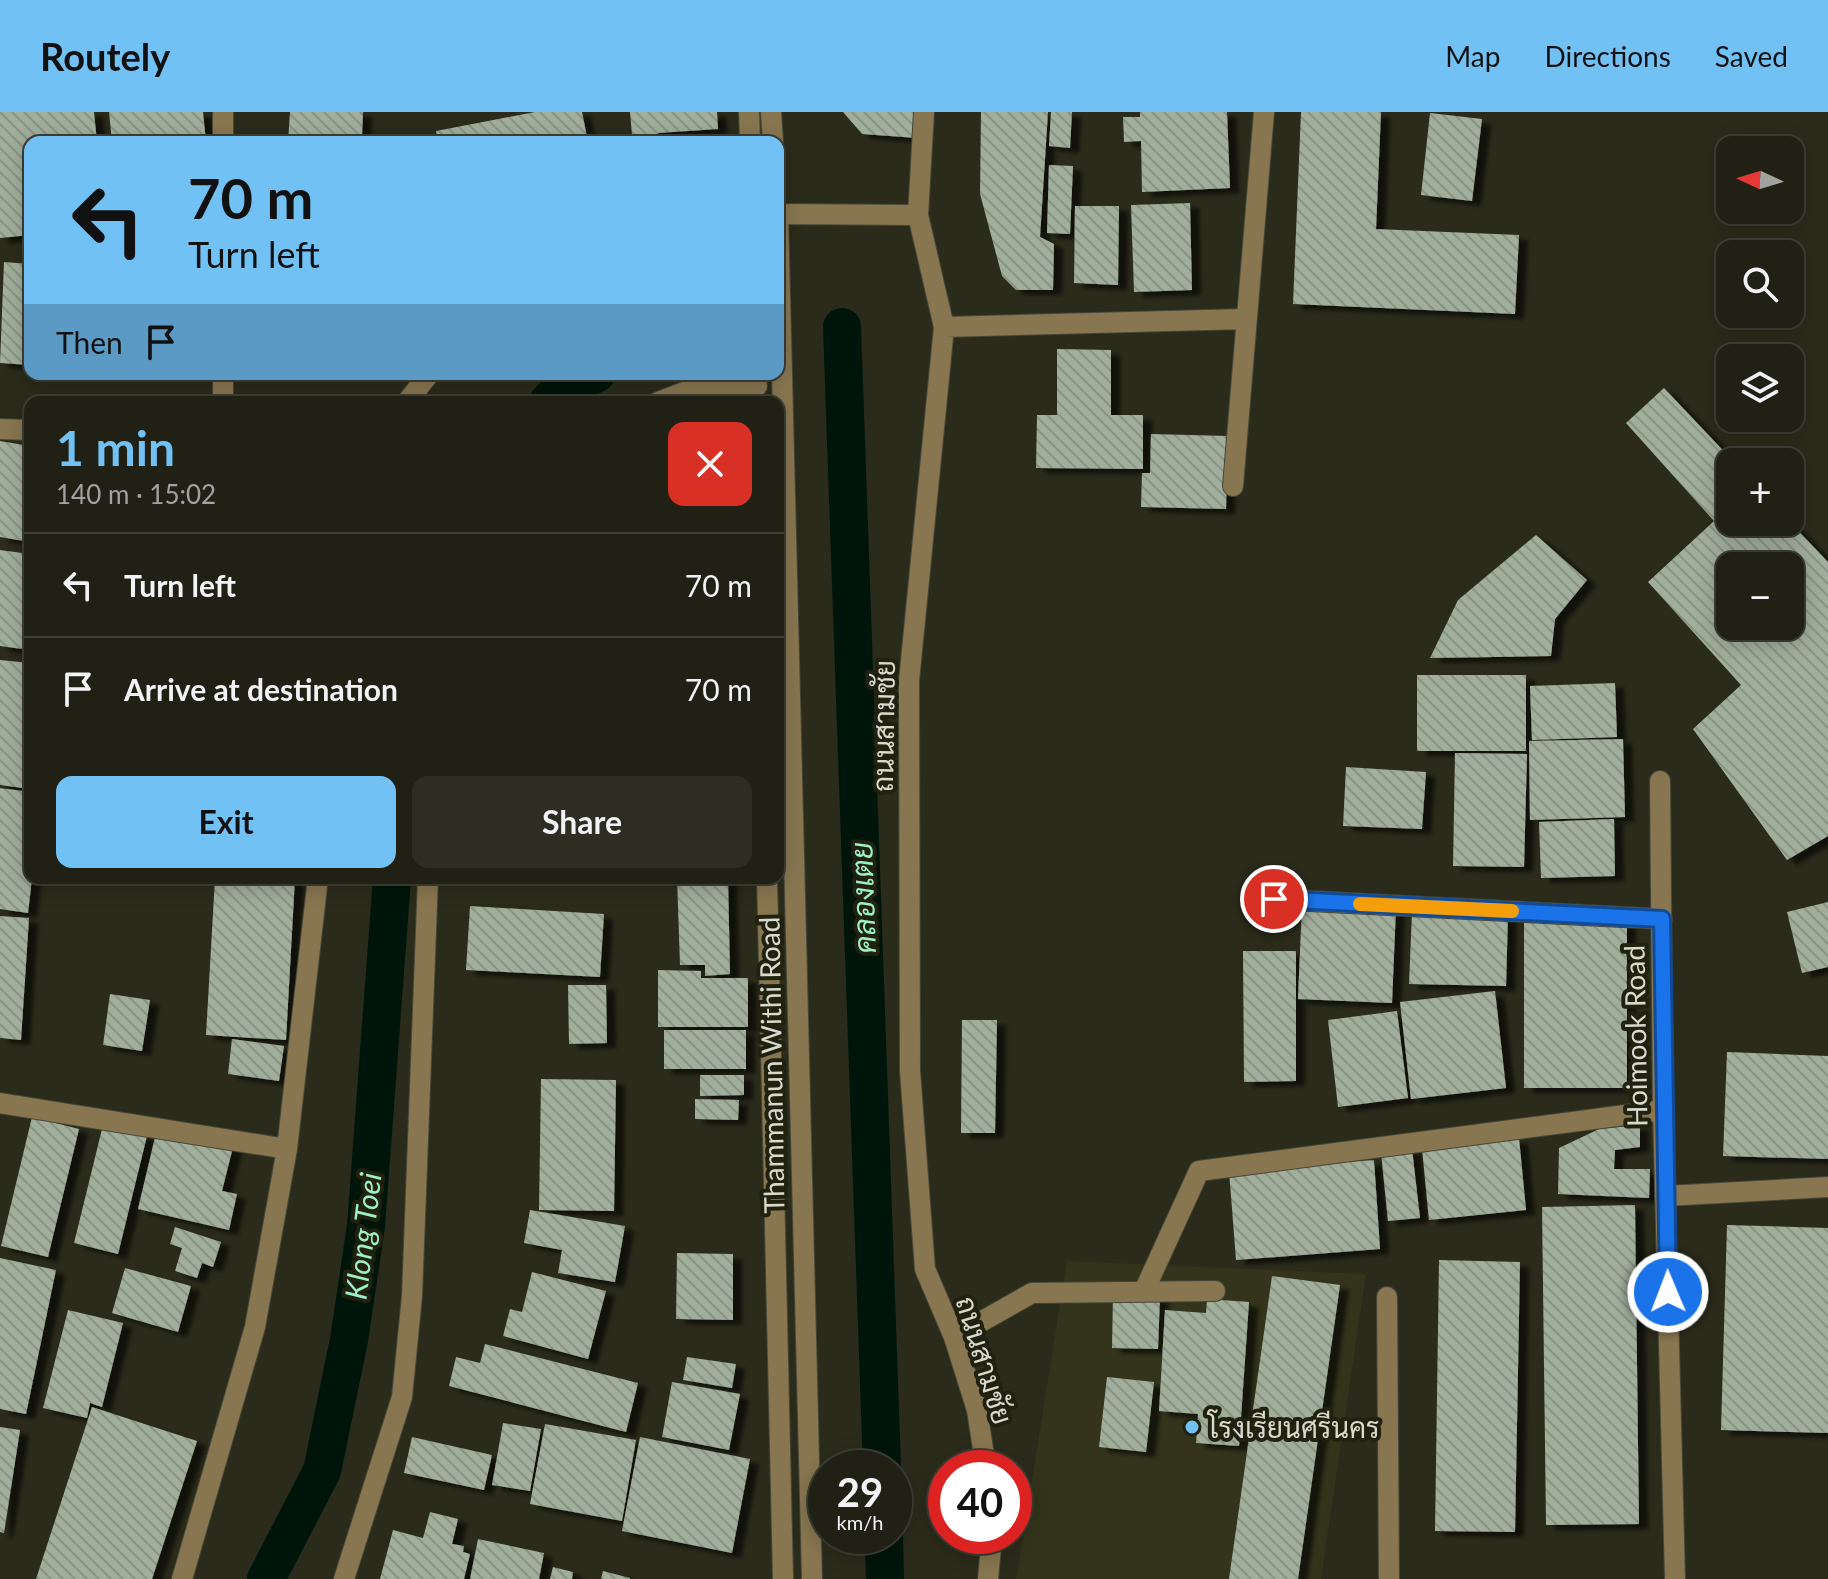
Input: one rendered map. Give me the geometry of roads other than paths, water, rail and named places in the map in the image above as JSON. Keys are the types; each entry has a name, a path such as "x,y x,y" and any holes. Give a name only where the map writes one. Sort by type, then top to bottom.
{"street":[{"path":"223,112 223,136"},
{"path":"749,112 750,136"},
{"path":"771,112 773,136"},
{"name":"ถนนสามชัย","path":"924,112 918,215 944,327 909,681 910,1071 925,1269 954,1337 977,1410 983,1450"},
{"path":"1233,486 1264,112"},
{"path":"784,214 918,215"},
{"path":"944,327 1246,319"},
{"path":"412,396 424,380"},
{"path":"674,396 692,389 757,387"},
{"path":"0,429 24,430"},
{"name":"Thammanun Withi Road","path":"784,455 812,1579"},
{"name":"Hoimook Road","path":"1660,781 1663,1110 1675,1579"},
{"path":"182,1579 255,1327 287,1149 317,884"},
{"path":"344,1579 402,1397 412,1296 428,884"},
{"name":"Thammanun Withi Road","path":"767,884 783,1579"},
{"path":"1252,898 1662,919"},
{"path":"0,1103 287,1149"},
{"path":"1145,1289 1199,1171 1663,1110"},
{"path":"1665,1196 1828,1187"},
{"path":"954,1337 1032,1293 1145,1289 1215,1291"},
{"path":"1387,1297 1389,1579"},
{"path":"988,1579 990,1554"}],"waterway":[{"name":"คลองเตย","path":"842,327 881,1450"},
{"name":"Klong Toei","path":"554,396 582,380"},
{"name":"Klong Toei","path":"266,1579 322,1471 349,1340 366,1226 392,884"},
{"name":"คลองเตย","path":"884,1554 885,1579"}],"place":[{"name":"โรงเรียนศรีนคร","path":"1192,1427"}]}
